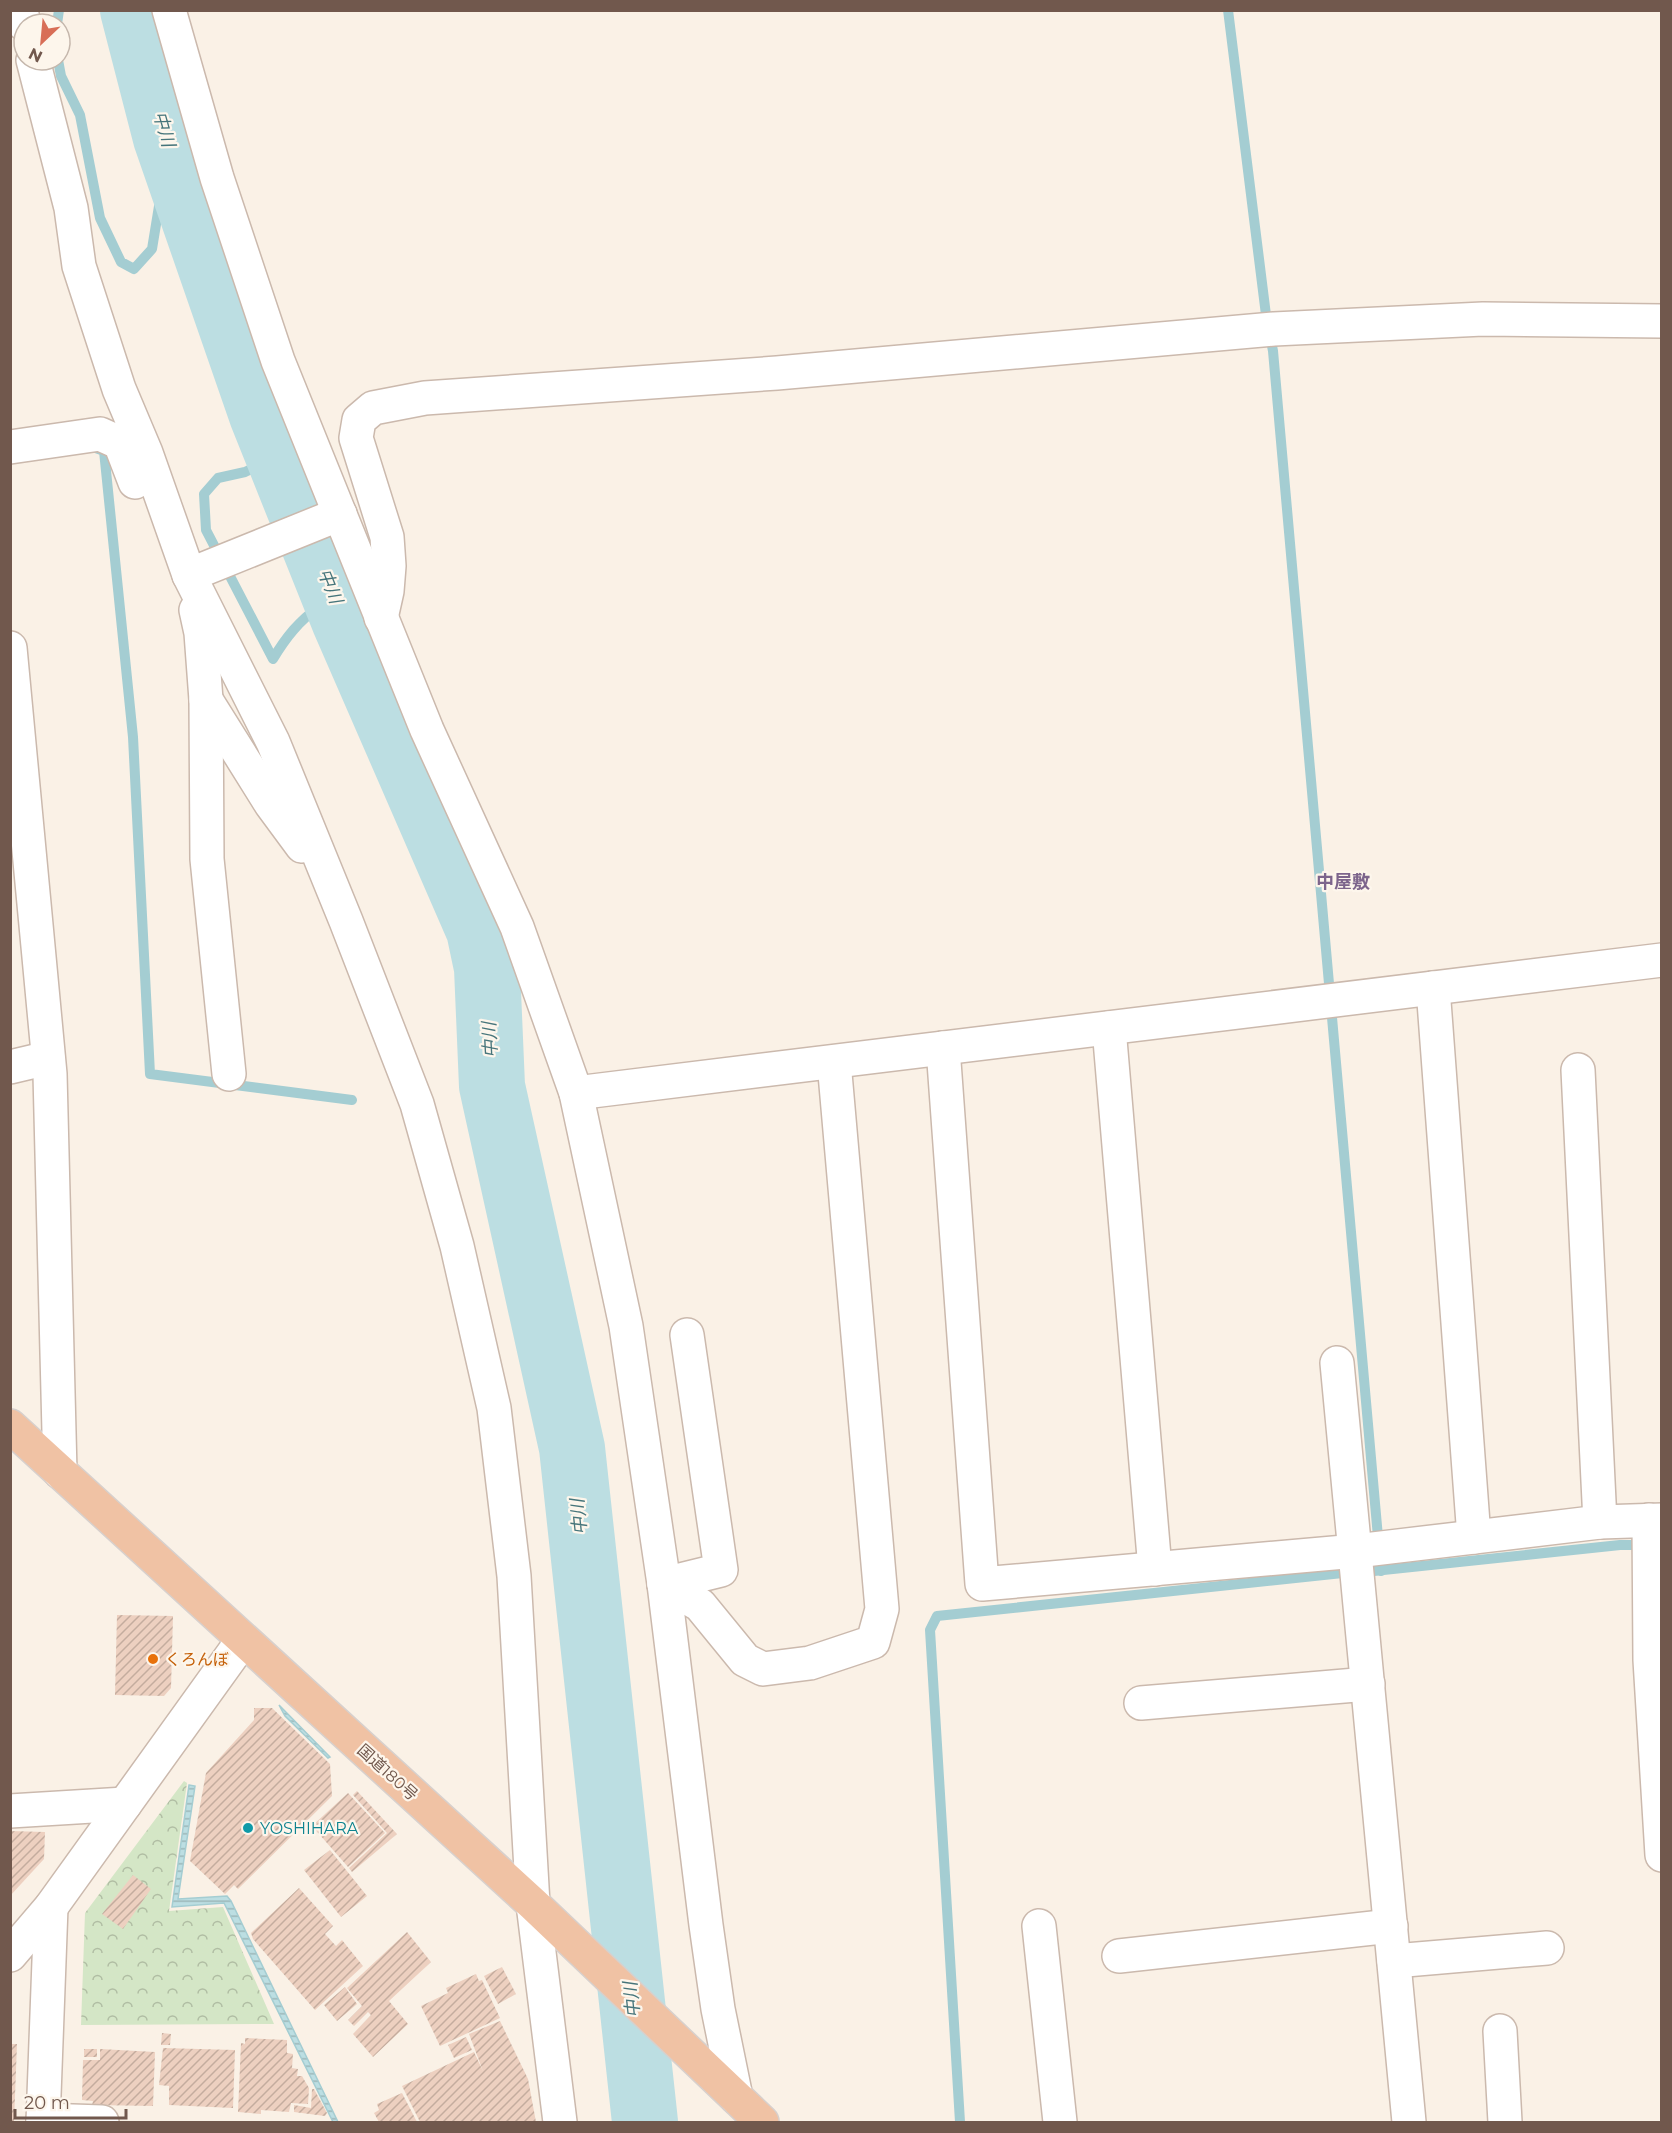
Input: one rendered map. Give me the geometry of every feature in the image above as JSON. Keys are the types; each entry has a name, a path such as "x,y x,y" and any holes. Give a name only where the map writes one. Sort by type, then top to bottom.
{"highway":[{"name":"国道180号","path":"10,1426 533,1904 762,2122"}],"street":[{"path":"169,10 216,178 275,350 426,730 517,927 576,1093 626,1326 664,1584 718,2009 724,2086"},
{"path":"36,72 71,208 79,266 119,389 146,453 189,575 273,742 330,883 417,1104 457,1246 494,1408 514,1576 533,1904 560,2122"},
{"path":"381,618 387,591 389,566 387,537 356,438 359,420 373,408 425,398 777,373 1267,329 1483,319 1662,321"},
{"path":"10,447 100,434 120,442 154,534 189,575 201,633 206,700 207,859 229,1074"},
{"path":"189,575 340,514"},
{"path":"10,648 48,1058 60,1472"},
{"path":"206,700 271,804 330,883"},
{"path":"576,1093 1662,960"},
{"path":"1433,988 1474,1537"},
{"path":"1109,1028 1155,1569"},
{"path":"943,1048 982,1584 1155,1569 1366,1558 1474,1537 1600,1522 1652,1534 1650,1660 1662,1855"},
{"path":"10,1067 48,1058"},
{"path":"664,1584 699,1605 745,1660 763,1669 810,1663 873,1642 882,1609 834,1062"},
{"path":"1578,1070 1600,1522"},
{"path":"664,1584 722,1570 687,1335"},
{"path":"1337,1363 1366,1558 1368,1684 1409,2122"},
{"path":"10,1955 51,1907 243,1640"},
{"path":"1141,1703 1368,1684"},
{"path":"10,1812 125,1804"},
{"path":"51,1907 43,2121 102,2122"},
{"path":"1039,1926 1060,2122"},
{"path":"1119,1956 1391,1926"},
{"path":"1394,1961 1547,1948"},
{"path":"1500,2031 1505,2122"}],"green space":[{"path":"184,1781 187,1783 169,1911 223,1907 274,2024 81,2025 85,1913"}],"water":[{"path":"279,1705 330,1757 328,1758 285,1716"},
{"path":"189,1785 195,1786 178,1899 227,1896 231,1901 338,2122 333,2122 224,1903 172,1907"}],"building":[{"path":"117,1615 173,1616 171,1688 164,1696 115,1695"},
{"name":"YOSHIHARA","path":"254,1708 272,1708 330,1764 332,1796 238,1889 234,1885 225,1894 190,1861 206,1773 254,1720"},
{"path":"357,1791 397,1834 352,1872 349,1868 387,1833 353,1795"},
{"path":"348,1793 385,1833 348,1867 312,1826"},
{"path":"10,1831 45,1832 44,1859 10,1896"},
{"path":"330,1850 367,1896 341,1917 304,1870"},
{"path":"133,1875 151,1889 123,1929 102,1914"},
{"path":"299,1888 333,1926 325,1934 336,1946 342,1940 363,1966 315,2010 253,1939 251,1933"},
{"path":"407,1932 431,1962 389,2001 408,2024 373,2057 353,2034 371,2015 368,2012 354,2026 348,2020 362,2006 347,1988"},
{"path":"502,1967 516,1994 498,2004 484,1976"},
{"path":"476,1974 479,1981 482,1980 500,2018 440,2046 421,2006 448,1993 446,1988"},
{"path":"345,1987 357,2004 337,2021 324,2005"},
{"path":"500,2021 528,2079 536,2122 420,2122 402,2086 474,2052 483,2071 469,2034"},
{"path":"162,2033 171,2034 170,2045 161,2045"},
{"path":"466,2037 472,2050 454,2058 448,2045"},
{"path":"245,2038 287,2040 287,2053 293,2054 292,2068 298,2069 297,2076 302,2076 309,2088 308,2104 291,2103 289,2112 261,2110 261,2114 238,2112 241,2043 245,2044"},
{"path":"10,2044 17,2044 14,2122 10,2122"},
{"path":"163,2048 235,2050 233,2108 169,2105 169,2086 159,2085"},
{"path":"84,2049 97,2049 97,2057 84,2057"},
{"path":"100,2049 155,2052 153,2106 92,2105 93,2101 82,2100 83,2060 100,2060"},
{"path":"312,2089 327,2113 325,2116 294,2112 294,2105 311,2108"},
{"path":"402,2093 417,2122 379,2122 374,2113 379,2110 377,2104"}],"waterway":[{"name":"中川","path":"133,10 166,138 262,415 344,620 479,930 487,968 492,1086 572,1448 645,2122"},
{"path":"1228,10 1266,315 1273,351 1381,1571"},
{"path":"60,72 80,115 100,218 121,262 134,269 152,249 160,200 176,202 197,229"},
{"path":"274,446 264,463 245,472 218,478 204,494 206,530 273,659 294,630 320,606 344,620"},
{"path":"93,447 104,451 133,737 150,1074 352,1100"},
{"path":"1374,1571 1620,1545 1645,1545"},
{"path":"960,2122 930,1630 937,1616 1352,1572"}],"place":[{"name":"くろんぼ","path":"153,1659"},
{"name":"YOSHIHARA","path":"248,1828"}],"district":[{"name":"中屋敷","path":"1343,882"}]}
